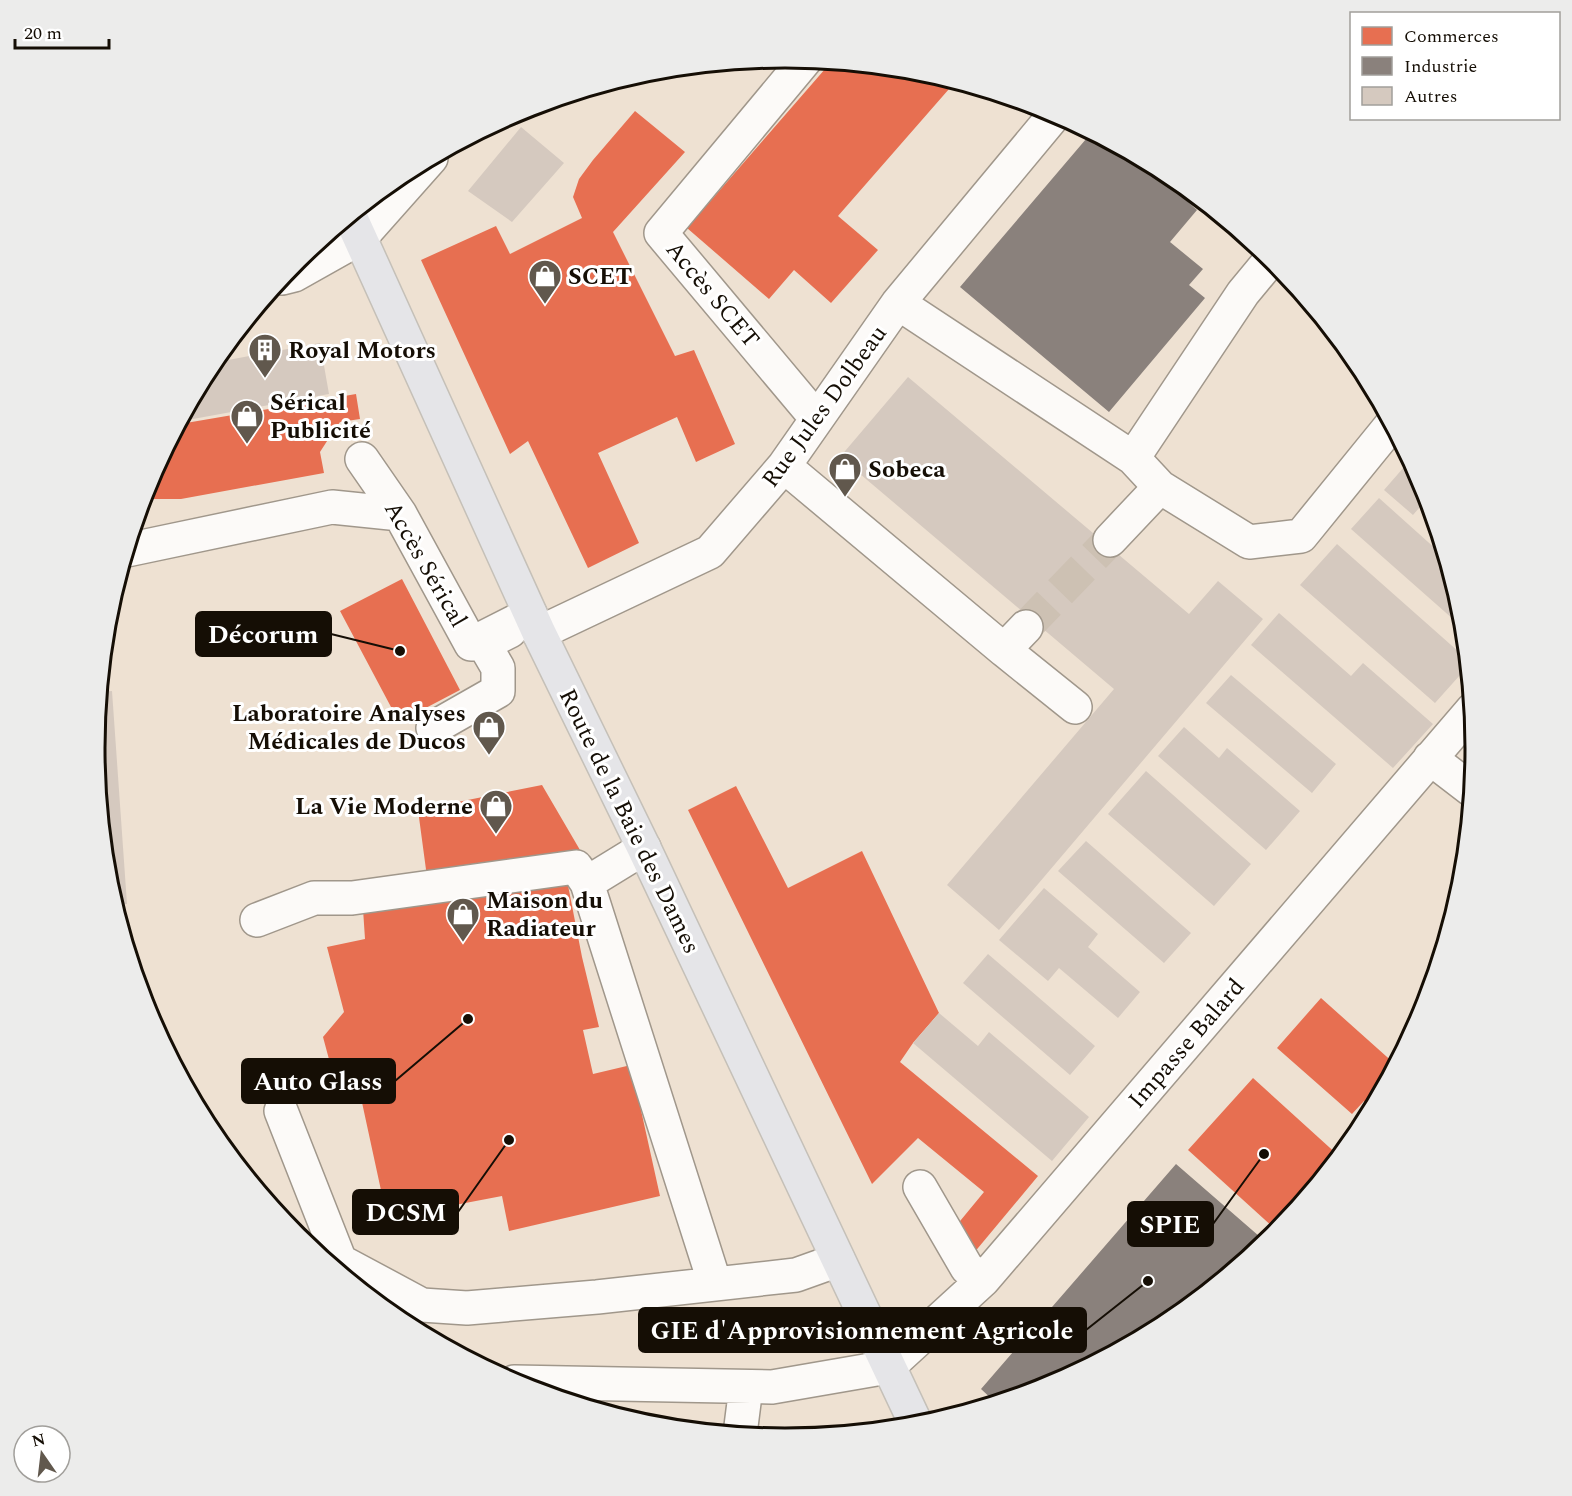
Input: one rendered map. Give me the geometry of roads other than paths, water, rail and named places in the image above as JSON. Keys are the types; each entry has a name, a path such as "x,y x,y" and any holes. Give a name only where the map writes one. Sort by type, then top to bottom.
{"main road":[{"name":"Route de la Baie des Dames","path":"355,227 534,622 644,848 913,1416"}],"street":[{"name":"Accès SCET","path":"798,68 661,233 817,419"},
{"name":"Rue Jules Dolbeau","path":"534,622 710,552 784,466 898,303 1050,121"},
{"path":"309,264 355,227 391,194"},
{"path":"1133,458 1243,293 1266,266"},
{"path":"898,303 1133,458 1160,487 1249,542 1301,536 1387,430"},
{"name":"Accès Sérical","path":"362,459 400,514 471,644 534,622"},
{"path":"784,466 1015,638 1075,707"},
{"path":"1110,540 1160,487"},
{"path":"136,548 332,507 400,514"},
{"path":"433,729 498,691 498,668 484,644 534,622"},
{"name":"Impasse Balard","path":"888,1367 983,1280 1465,718"},
{"path":"1430,758 1465,785"},
{"path":"587,883 644,848"},
{"path":"257,920 314,898 352,898 576,867 587,883 715,1284"},
{"path":"280,1112 340,1262 422,1305 467,1308 715,1284 796,1275 838,1260"},
{"path":"920,1187 967,1268 983,1280"},
{"path":"541,1382 772,1387 888,1367"},
{"path":"741,1427 746,1386"}],"tunnel":[{"path":"1026,627 1110,540"}],"place":[{"name":"SCET","path":"545,305"},
{"name":"Royal Motors","path":"265,379"},
{"name":"Sérical Publicité","path":"247,445"},
{"name":"Sobeca","path":"845,498"},
{"name":"Décorum","path":"400,651"},
{"name":"Laboratoire Analyses Médicales de Ducos","path":"489,756"},
{"name":"La Vie Moderne","path":"496,835"},
{"name":"Maison du Radiateur","path":"463,943"},
{"name":"Auto Glass","path":"468,1019"},
{"name":"DCSM","path":"509,1140"},
{"name":"SPIE","path":"1264,1154"},
{"name":"GIE d'Approvisionnement Agricole","path":"1148,1281"}]}
